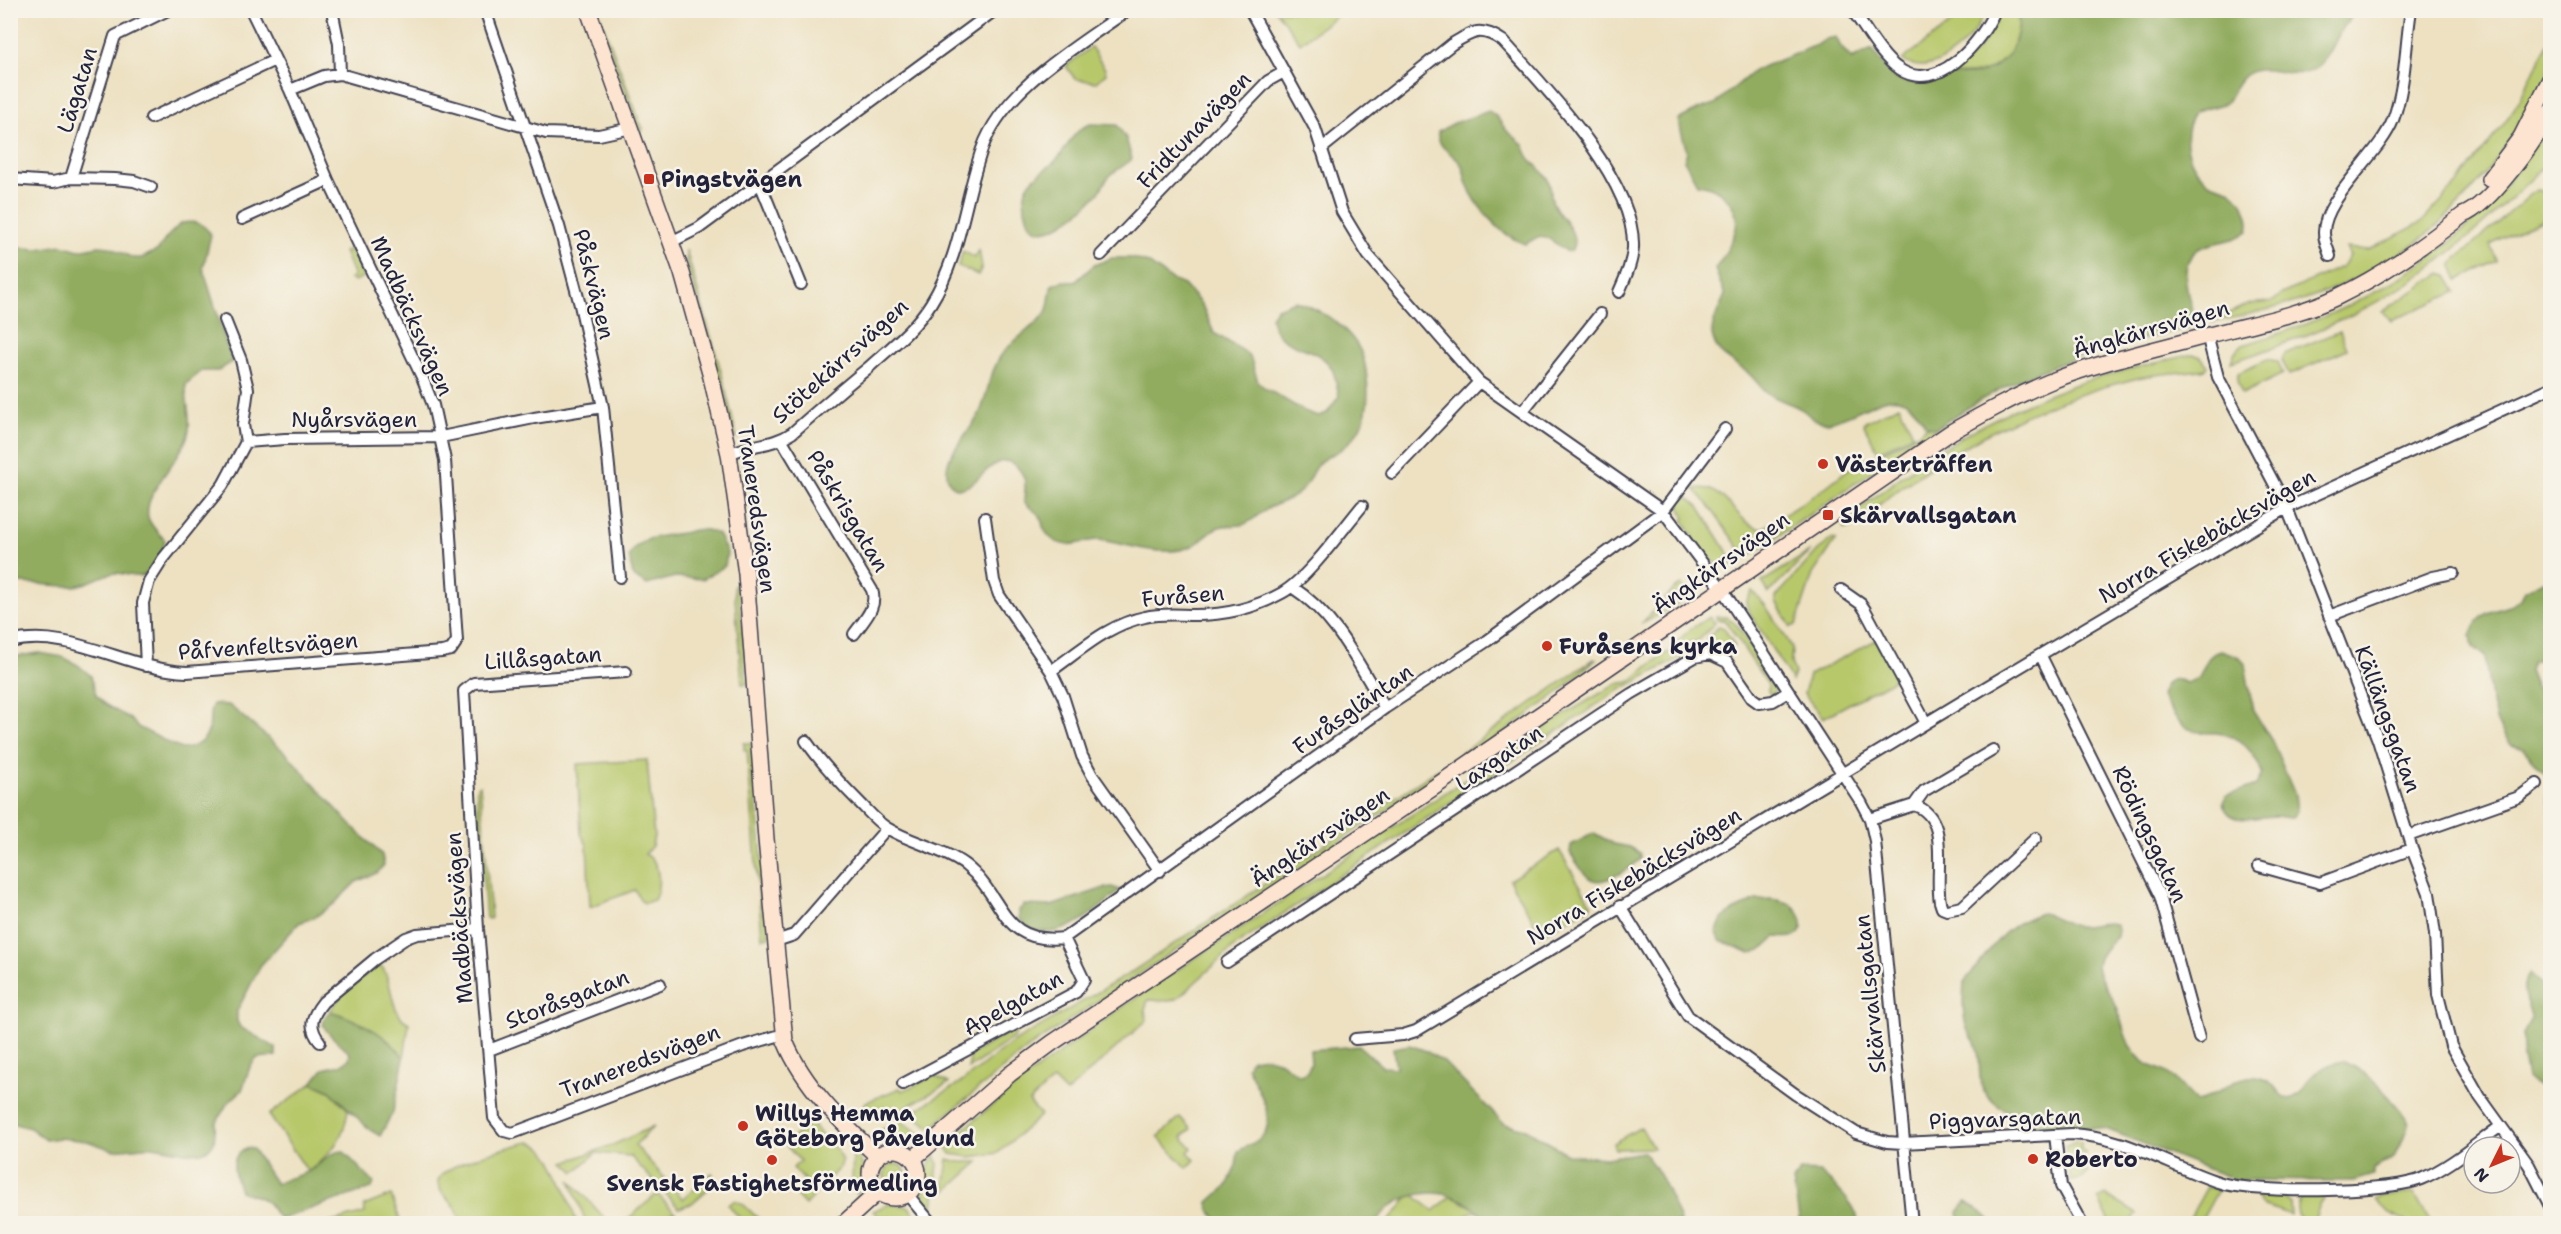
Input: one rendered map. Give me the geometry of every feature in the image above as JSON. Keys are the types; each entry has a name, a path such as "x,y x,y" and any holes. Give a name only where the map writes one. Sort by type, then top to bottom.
{"street":[{"name":"Lägatan","path":"71,178 115,36 168,10"},
{"name":"Madbäcksvägen","path":"251,10 290,90 328,180 422,377 441,437 446,460 458,631 457,641 451,650"},
{"path":"332,10 339,44 340,74"},
{"name":"Påskvägen","path":"485,10 559,226 603,407 620,577"},
{"name":"Traneredsvägen","path":"588,10 671,242 696,319 729,454 741,526 748,597 766,839 784,1034 798,1065 817,1093 878,1157"},
{"path":"671,242 699,228 995,10"},
{"name":"Stötekärrsvägen","path":"729,454 742,448 782,440 890,349 917,322 930,305 946,276 958,243 982,148 1003,112 1038,75 1128,10"},
{"path":"1250,10 1284,72"},
{"path":"1852,10 1898,69 1918,75 1942,69 1966,54 1983,35 1995,10"},
{"path":"2330,256 2324,233 2331,212 2346,186 2380,145 2394,117 2403,82 2411,10"},
{"path":"1321,149 1452,44 1475,31 1492,33 1503,40 1570,115 1597,154 1621,197 1631,225 1633,249 1630,266 1619,292"},
{"path":"151,118 275,60"},
{"name":"Fridtunavägen","path":"1101,255 1268,81 1284,72 1315,128 1342,212 1359,243 1479,382"},
{"path":"290,90 324,76 340,74 546,133 599,135 631,128"},
{"name":"Ängkärrsvägen","path":"2463,215 2465,206 2507,158 2521,137 2550,79"},
{"name":"Ängkärrsvägen","path":"913,1159 1010,1074 1052,1043 1424,795 1951,432 2040,386 2079,372 2336,298 2405,259 2463,215 2473,211 2516,163 2550,112"},
{"path":"10,179 53,182 71,178 134,181 151,187"},
{"path":"242,219 328,180"},
{"path":"760,183 801,284"},
{"path":"1522,412 1600,314"},
{"path":"225,320 241,360 248,389 243,425 246,442"},
{"name":"Källängsgatan","path":"2207,335 2218,377 2287,508 2378,740 2412,849 2428,890 2438,995 2447,1036 2464,1072 2529,1165 2550,1206"},
{"path":"1392,473 1479,382"},
{"name":"Skärvallsgatan","path":"1479,382 1663,511 1722,589 1843,773 1870,819 1875,841 1912,1224"},
{"name":"Norra Fiskebäcksvägen","path":"1355,1039 1403,1035 1416,1031 1620,906 2287,508 2550,388"},
{"name":"Nyårsvägen","path":"246,442 285,439 441,437 603,407"},
{"name":"Furåsgläntan","path":"1065,938 1384,708 1474,650 1663,511 1725,429"},
{"name":"Påskrisgatan","path":"782,440 872,590 874,603 871,611 854,634"},
{"name":"Påfvenfeltsvägen","path":"246,442 223,485 168,551 149,581 143,603 146,666 168,671 195,672 393,657 451,650"},
{"name":"Furåsen","path":"1051,671 1101,635 1122,623 1148,616 1221,614 1239,611 1274,597 1292,587 1362,506"},
{"path":"985,518 994,581 999,595 1051,671 1063,696 1082,756 1092,775 1160,871"},
{"path":"2329,616 2433,577 2453,573"},
{"path":"1292,587 1308,597 1332,622 1384,708"},
{"path":"1841,590 1865,610 1926,723"},
{"path":"10,642 54,641 84,647 146,666"},
{"name":"Laxgatan","path":"1227,962 1631,694 1695,657 1710,654 1722,658 1759,703 1773,701 1788,692"},
{"name":"Rödingsgatan","path":"2041,656 2160,896 2199,1038"},
{"name":"Lillåsgatan","path":"464,689 474,683 626,672"},
{"name":"Madbäcksvägen","path":"464,689 478,929 494,1118 504,1131 513,1133"},
{"name":"Apelgatan","path":"806,741 839,784 887,828 956,859 968,868 986,887 1004,916 1020,932 1042,939 1065,938 1084,980 1076,992 903,1084"},
{"path":"1870,819 1914,805 1924,791 1993,750"},
{"path":"2408,836 2519,797 2537,784"},
{"path":"1914,805 1926,811 1937,830 1938,892 1942,908 1947,910 1962,907 2036,838"},
{"path":"776,940 790,938 801,928 887,828"},
{"path":"2259,866 2320,884 2412,849"},
{"name":"Piggvarsgatan","path":"1620,906 1688,1016 1846,1128 1872,1139 1903,1143 2091,1135 2123,1142 2233,1187 2294,1189 2383,1187 2410,1183 2435,1172 2501,1126"},
{"path":"320,1042 311,1024 314,1013 323,1002 396,944 417,934 478,929"},
{"name":"Storåsgatan","path":"489,1050 660,984"},
{"name":"Traneredsvägen","path":"513,1133 743,1046 784,1034"},
{"path":"2055,1135 2061,1186 2082,1224"},
{"path":"891,1151 907,1154 913,1159 918,1178 907,1194 889,1197 878,1192 871,1178 873,1164 878,1157 891,1151"},
{"path":"843,1224 878,1192"},
{"path":"907,1194 932,1224"}],"green space":[{"path":"1969,10 1985,11 1973,33 1952,54 1927,65 1914,65 1902,60"},
{"path":"595,11 598,11 643,129 640,132"},
{"path":"1276,11 1343,11 1300,43"},
{"path":"2001,11 2017,11 2016,39 2007,56 1983,72 1950,75 1980,46 1992,30"},
{"path":"2017,11 2356,11 2342,29 2328,55 2316,68 2298,74 2270,70 2252,71 2241,79 2226,103 2195,112 2190,120 2187,130 2188,149 2195,168 2209,182 2235,194 2249,220 2248,231 2243,235 2205,246 2195,252 2189,260 2186,282 2197,326 2114,347 2053,366 1995,392 1936,428 1926,426 1916,411 1898,399 1888,399 1837,420 1821,422 1800,408 1767,393 1748,373 1721,353 1714,341 1713,324 1725,295 1715,269 1735,232 1736,214 1721,193 1705,185 1697,184 1684,160 1687,152 1678,120 1715,104 1755,70 1817,45 1826,39 1836,37 1841,47 1852,59 1872,49 1889,72 1904,81 1921,82 1949,75 1981,73 2002,61 2013,46 2018,29"},
{"path":"2549,42 2551,63 2544,84 2533,105 2500,155 2478,183 2431,231 2405,251 2344,284 2308,298 2211,323 2246,305 2274,300 2282,294 2343,266 2350,256 2346,248 2369,250 2422,222 2456,185 2514,109"},
{"path":"1091,47 1106,74 1096,82 1075,79 1066,66"},
{"path":"1489,111 1524,145 1530,159 1547,178 1552,200 1571,230 1574,243 1572,250 1568,252 1541,236 1525,244 1498,228 1476,202 1466,182 1462,166 1440,143 1438,132 1454,123"},
{"path":"2550,122 2550,161 2474,232 2426,271 2381,300 2333,324 2231,362 2234,353 2242,345 2314,321 2349,306 2415,268 2445,246 2474,221 2499,193"},
{"path":"1091,124 1117,125 1126,138 1132,159 1111,175 1098,194 1072,217 1050,229 1040,231 1032,227 1024,205 1028,186 1060,156 1081,129"},
{"path":"2536,190 2542,191 2546,197 2550,216 2490,244 2497,261 2458,280 2452,266 2453,262"},
{"path":"181,223 198,223 205,227 211,235 203,268 232,362 218,371 202,371 186,384 189,430 186,441 157,485 148,507 149,520 165,540 161,554 151,569 141,576 116,573 72,586 11,583 10,247 38,249 62,245 79,250 99,246 110,247 133,258 142,258 158,250"},
{"path":"351,249 363,277 355,281 350,279 354,276 344,252"},
{"path":"686,250 722,375 737,438 732,435 703,319 686,263"},
{"path":"979,250 982,267 978,275 958,266 963,251 975,258"},
{"path":"1112,258 1132,258 1148,263 1174,281 1184,285 1202,305 1214,333 1245,352 1251,359 1258,382 1304,411 1318,416 1327,413 1339,396 1332,369 1317,354 1288,342 1280,336 1274,328 1271,317 1277,308 1295,301 1317,310 1339,324 1356,343 1365,365 1368,401 1363,422 1357,432 1340,450 1320,462 1304,487 1288,500 1265,510 1245,524 1219,527 1198,543 1179,550 1157,551 1100,540 1077,544 1056,542 1046,533 1040,516 1024,501 1024,479 1017,467 1009,462 1002,461 995,464 969,485 961,488 953,486 947,475 947,466 956,447 980,412 993,370 1000,357 1046,312 1052,285 1062,281 1075,282 1094,265"},
{"path":"2441,273 2447,276 2456,292 2391,321 2383,311"},
{"path":"2340,331 2347,349 2289,375 2282,360 2284,354"},
{"path":"2193,354 2201,357 2208,366 2206,369 2138,378 2059,402 2021,418 1949,456 1915,478 1850,529 1843,529 1862,507 1907,472 1952,442 1999,417 2088,380"},
{"path":"2269,359 2278,362 2283,374 2242,394 2237,381 2238,373"},
{"path":"1899,405 1913,434 1878,452 1863,423"},
{"path":"1926,426 1936,428 1746,558 1707,503 1694,489 1715,492 1723,497 1744,520 1762,529 1819,492 1859,461 1875,456 1917,434"},
{"path":"1687,497 1699,506 1735,564 1726,566 1718,564 1710,559 1698,544 1683,520 1685,518 1680,506 1681,501"},
{"path":"694,530 707,530 718,534 727,553 725,566 703,579 675,577 647,585 633,576 629,556 635,548 649,539"},
{"path":"1833,539 1836,540 1813,574 1796,625 1791,627 1776,602 1776,597 1818,550"},
{"path":"1811,551 1769,593 1762,582"},
{"path":"2543,581 2550,583 2550,657 2532,662 2529,670 2550,724 2550,779 2522,748 2511,745 2499,726 2491,697 2485,657 2473,647 2471,635 2477,622 2487,613 2512,605 2521,599 2525,590"},
{"path":"738,584 747,684 742,684 734,586"},
{"path":"1681,585 1691,595 1641,624 1674,589"},
{"path":"1752,591 1765,605 1792,647 1791,663 1795,673 1792,681 1748,610 1746,602"},
{"path":"1716,616 1726,617 1737,625 1774,684 1772,697 1768,691 1768,685 1729,626 1724,620 1717,620"},
{"path":"1710,617 1715,623 1699,640 1671,647 1693,627"},
{"path":"1719,626 1724,628 1735,646 1726,651 1705,645 1707,638"},
{"path":"1876,640 1897,678 1823,718 1804,694 1809,675"},
{"path":"1698,644 1697,649 1616,692 1235,946 1178,998 1170,1001 1148,1000 1145,1010 1147,1020 1066,1093 1053,1080 1029,1102 1041,1115 998,1153 971,1157 951,1154 945,1145 1020,1082 1135,998 1552,722 1616,684 1629,682 1664,654"},
{"path":"2221,650 2240,657 2245,664 2253,711 2272,741 2295,795 2297,811 2292,818 2273,816 2243,819 2230,815 2223,802 2226,796 2256,785 2262,774 2251,752 2239,741 2225,734 2203,733 2184,726 2174,716 2161,695 2170,681 2177,680 2186,683 2199,678 2209,657"},
{"path":"39,653 63,657 78,665 91,676 96,695 106,705 129,718 138,727 181,749 194,746 205,737 209,729 213,704 229,705 286,753 350,824 382,855 384,865 377,873 356,882 334,904 315,917 299,923 261,965 237,1011 237,1021 240,1027 276,1048 276,1056 257,1058 250,1067 242,1090 227,1104 216,1123 214,1142 210,1148 202,1152 191,1153 153,1146 113,1150 87,1141 60,1138 46,1140 30,1128 11,1123 11,657"},
{"path":"1596,659 1558,693 1503,733 1029,1047 931,1128 915,1116 916,1110 963,1081 1012,1043 1127,975 1436,771"},
{"path":"744,743 751,743 769,937 762,938 747,750 744,750"},
{"path":"647,760 654,836 652,846 645,854 650,857 657,868 658,888 654,900 645,903 641,901 635,890 590,907 587,845 581,834 577,764"},
{"path":"2550,779 2550,812 2547,797"},
{"path":"480,785 491,918 489,919 486,918 477,798 477,787"},
{"path":"1594,833 1614,844 1630,847 1640,853 1640,859 1629,868 1607,879 1600,881 1588,877 1570,853 1571,845"},
{"path":"1559,850 1592,906 1542,935 1509,880"},
{"path":"1112,887 1120,890 1086,918 1058,931 1044,932 1031,928 1019,919 1019,910 1024,905 1051,906"},
{"path":"1771,899 1788,903 1794,907 1800,915 1802,925 1799,933 1790,937 1775,937 1761,950 1750,953 1719,940 1716,933 1722,919 1756,900"},
{"path":"2042,913 2075,926 2115,924 2118,929 2117,937 2106,948 2097,965 2098,972 2117,1008 2129,1043 2140,1059 2171,1076 2197,1102 2231,1083 2249,1077 2258,1077 2268,1081 2283,1096 2290,1099 2300,1093 2316,1073 2329,1065 2343,1061 2373,1080 2407,1120 2409,1127 2394,1158 2373,1169 2373,1175 2353,1181 2236,1180 2106,1129 2036,1126 2028,1118 1997,1105 1981,1083 1978,1054 1964,1017 1964,982 1989,950 2007,932 2028,918"},
{"path":"375,967 382,967 398,1013 409,1023 404,1058 381,1036 349,1018 330,1011 343,993"},
{"path":"2530,974 2545,987 2550,982 2550,1092 2527,1078 2523,1058 2523,1034 2532,1019 2524,990 2526,979"},
{"path":"330,1011 372,1029 390,1042 404,1058 393,1112 380,1136 370,1130 330,1091 312,1083 323,1069 340,1065 349,1059 350,1054 323,1025"},
{"path":"1012,1031 1016,1033 1013,1038 968,1069 971,1054"},
{"path":"1409,1045 1424,1050 1443,1061 1504,1124 1526,1129 1569,1155 1606,1158 1643,1152 1660,1177 1681,1223 1490,1223 1465,1202 1445,1194 1435,1193 1401,1200 1387,1209 1377,1223 1221,1224 1214,1217 1209,1202 1227,1186 1236,1166 1238,1151 1259,1139 1268,1123 1264,1103 1247,1067 1250,1060 1272,1058 1300,1075 1307,1072 1311,1063 1310,1050 1359,1046 1383,1067 1396,1068 1393,1048"},
{"path":"934,1076 949,1083 890,1116 879,1117 863,1107 866,1102 900,1088 902,1091"},
{"path":"312,1083 330,1091 348,1110 340,1138 323,1159 308,1172 269,1115"},
{"path":"1180,1117 1191,1129 1182,1137 1192,1148 1188,1152 1195,1160 1187,1168 1158,1137"},
{"path":"900,1120 922,1135 897,1142 872,1135"},
{"path":"810,1123 837,1150 842,1161 841,1166 805,1205 796,1195 808,1184 793,1168 800,1161 785,1144"},
{"path":"654,1126 635,1145 683,1199 712,1173 716,1182 692,1203 679,1208 630,1156 596,1153 575,1172 565,1162 615,1144"},
{"path":"1641,1127 1653,1148 1615,1149 1613,1143"},
{"path":"529,1142 538,1145 554,1163 577,1223 461,1223 455,1208 439,1187 441,1176 461,1163 476,1157"},
{"path":"2074,1142 2081,1142 2081,1149 2086,1154 2080,1166 2089,1172 2082,1179 2071,1181 2066,1147"},
{"path":"248,1148 253,1149 276,1184 307,1172 332,1154 343,1151 374,1183 372,1188 281,1219 264,1200 240,1191 234,1172 235,1160 241,1151"},
{"path":"855,1149 863,1172 862,1182 856,1194 852,1185 853,1151"},
{"path":"935,1155 938,1163 933,1208 924,1197 923,1182"},
{"path":"948,1159 959,1162 979,1162 946,1191 944,1188"},
{"path":"891,1164 899,1164 906,1171 906,1179 899,1186 891,1186 884,1179 884,1171"},
{"path":"1800,1171 1820,1172 1825,1176 1850,1203 1858,1223 1800,1223 1793,1181"},
{"path":"570,1180 609,1223 586,1223"},
{"path":"2207,1187 2218,1190 2200,1223 2187,1223"},
{"path":"1411,1193 1434,1211 1451,1196 1480,1211 1471,1212 1458,1223 1387,1224"},
{"path":"2414,1193 2431,1223 2410,1223 2389,1213 2376,1200 2382,1197"},
{"path":"657,1194 675,1212 645,1223 623,1223"},
{"path":"391,1195 401,1223 328,1223 365,1213 364,1206"},
{"path":"2106,1195 2137,1214 2131,1223 2111,1223 2098,1199"},
{"path":"2326,1196 2313,1223 2303,1223 2297,1210 2301,1197"},
{"path":"2256,1197 2284,1197 2290,1202 2291,1215 2262,1205"},
{"path":"735,1200 743,1204 763,1223 744,1223 728,1205"},
{"path":"1966,1202 1977,1208 1993,1223 1960,1223 1958,1212"},
{"path":"889,1204 908,1206 919,1219 915,1221 878,1216 873,1211"}],"place":[{"name":"Pingstvägen","path":"649,179"},
{"name":"Västerträffen","path":"1823,464"},
{"name":"Skärvallsgatan","path":"1828,515"},
{"name":"Furåsens kyrka","path":"1547,646"},
{"name":"Willys Hemma Göteborg Påvelund","path":"743,1126"},
{"name":"Roberto","path":"2033,1159"},
{"name":"Svensk Fastighetsförmedling","path":"772,1160"}]}
